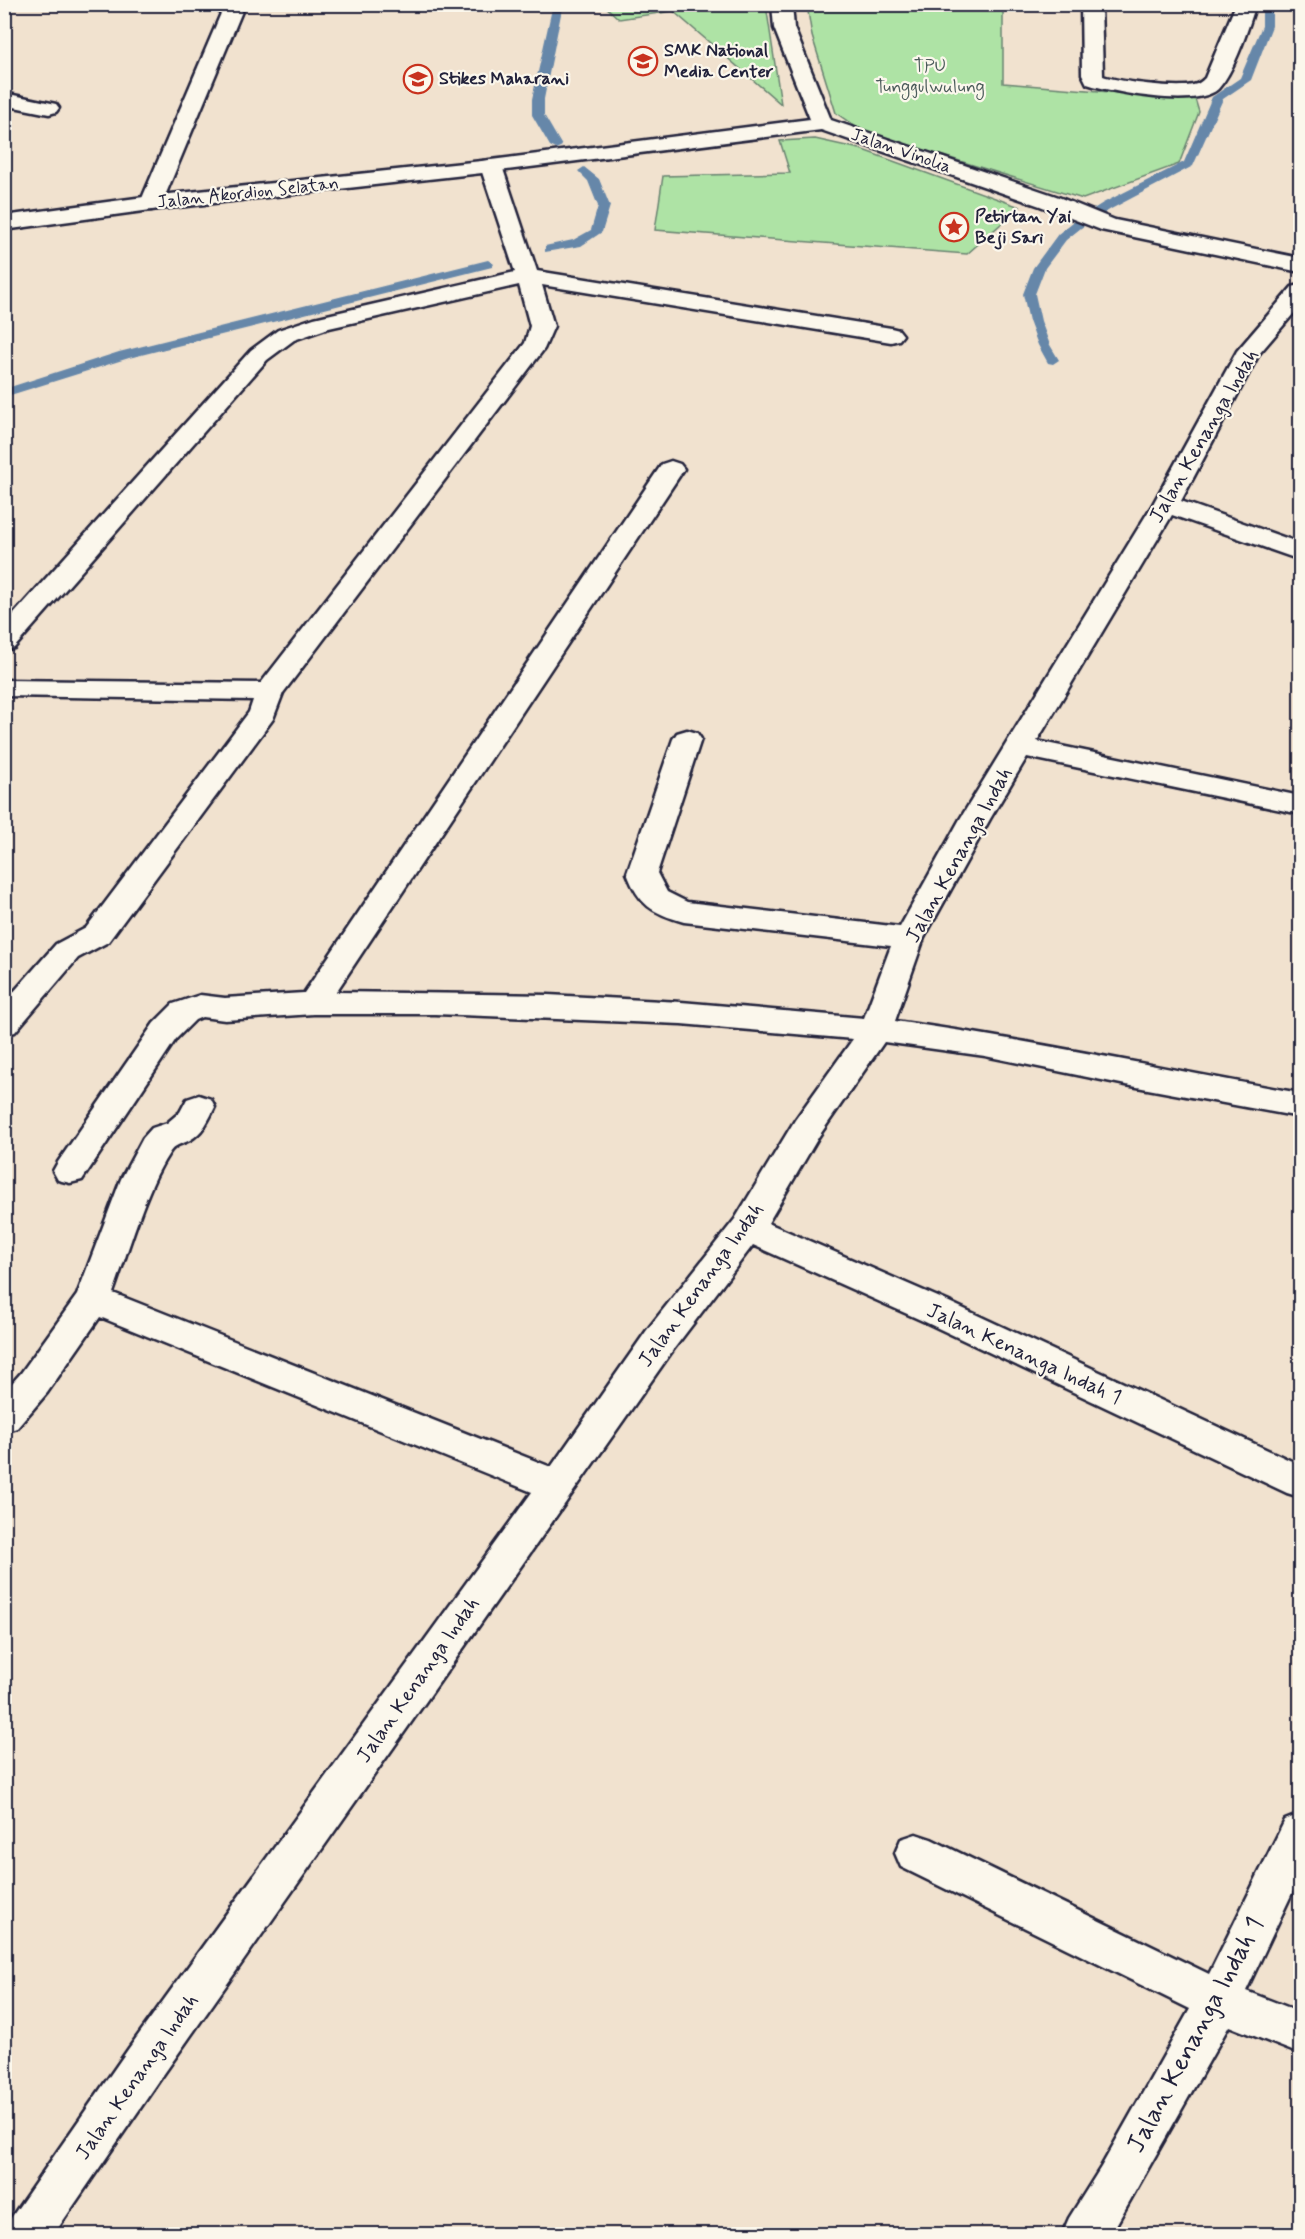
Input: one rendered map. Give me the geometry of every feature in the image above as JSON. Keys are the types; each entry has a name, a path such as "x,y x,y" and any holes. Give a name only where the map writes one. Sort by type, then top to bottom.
{"street":[{"path":"151,203 236,4"},
{"path":"782,4 784,28 822,124"},
{"path":"1091,4 1094,80 1113,86 1194,92 1211,84 1242,21 1246,4"},
{"path":"4,99 49,108"},
{"name":"Jalan Vinolia","path":"491,166 822,124 1048,201 1108,225 1300,265"},
{"path":"4,1024 67,951 97,935 264,713 269,693 536,344 542,326 528,276 491,166"},
{"name":"Jalan Akordion Selatan","path":"4,223 151,203 491,166"},
{"path":"4,642 259,356 286,335 322,323 528,276 891,335"},
{"name":"Jalan Kenanga Indah","path":"27,2235 145,2063 271,1889 497,1568 660,1341 747,1228 807,1128 876,1030 909,938 975,819 1166,504 1249,351 1300,292"},
{"path":"313,1003 671,470"},
{"path":"1166,504 1300,552"},
{"path":"4,688 269,693"},
{"path":"687,739 642,873 647,890 658,903 684,912 909,938"},
{"path":"1021,745 1045,753 1300,805"},
{"path":"70,1171 165,1031 184,1012 200,1006 225,1009 313,1003 548,1006 681,1013 876,1030 985,1045 1126,1074 1300,1105"},
{"path":"4,1418 34,1383 93,1300 138,1179 155,1147 164,1136 179,1131 192,1120 199,1107"},
{"name":"Jalan Kenanga Indah 1","path":"747,1228 935,1311 1300,1482"},
{"path":"93,1300 558,1486"},
{"name":"Jalan Kenanga Indah 1","path":"1085,2235 1117,2183 1219,2001 1300,1833"},
{"path":"916,1853 1219,2001 1300,2033"}],"green space":[{"path":"604,5 766,5 781,104 673,11 619,19"},
{"name":"TPU Tunggulwulung","path":"807,5 1003,5 1003,83 1195,99 1199,112 1179,164 1083,199 862,131 836,113 812,36"},
{"path":"815,139 860,149 1020,207 967,254 655,230 663,176 790,173 780,141"}],"waterway":[{"path":"556,146 538,115 538,99 558,4"},
{"path":"1053,360 1044,345 1035,321 1029,294 1039,268 1062,237 1077,225 1107,206 1189,164 1218,97 1245,80 1267,26 1267,4"},
{"path":"549,249 577,243 596,232 604,206 593,179 584,171"},
{"path":"4,393 124,355 488,264"}],"place":[{"name":"SMK National Media Center","path":"643,61"},
{"name":"Stikes Maharani","path":"418,79"},
{"name":"Petirtan Yai Beji Sari","path":"954,227"}]}
